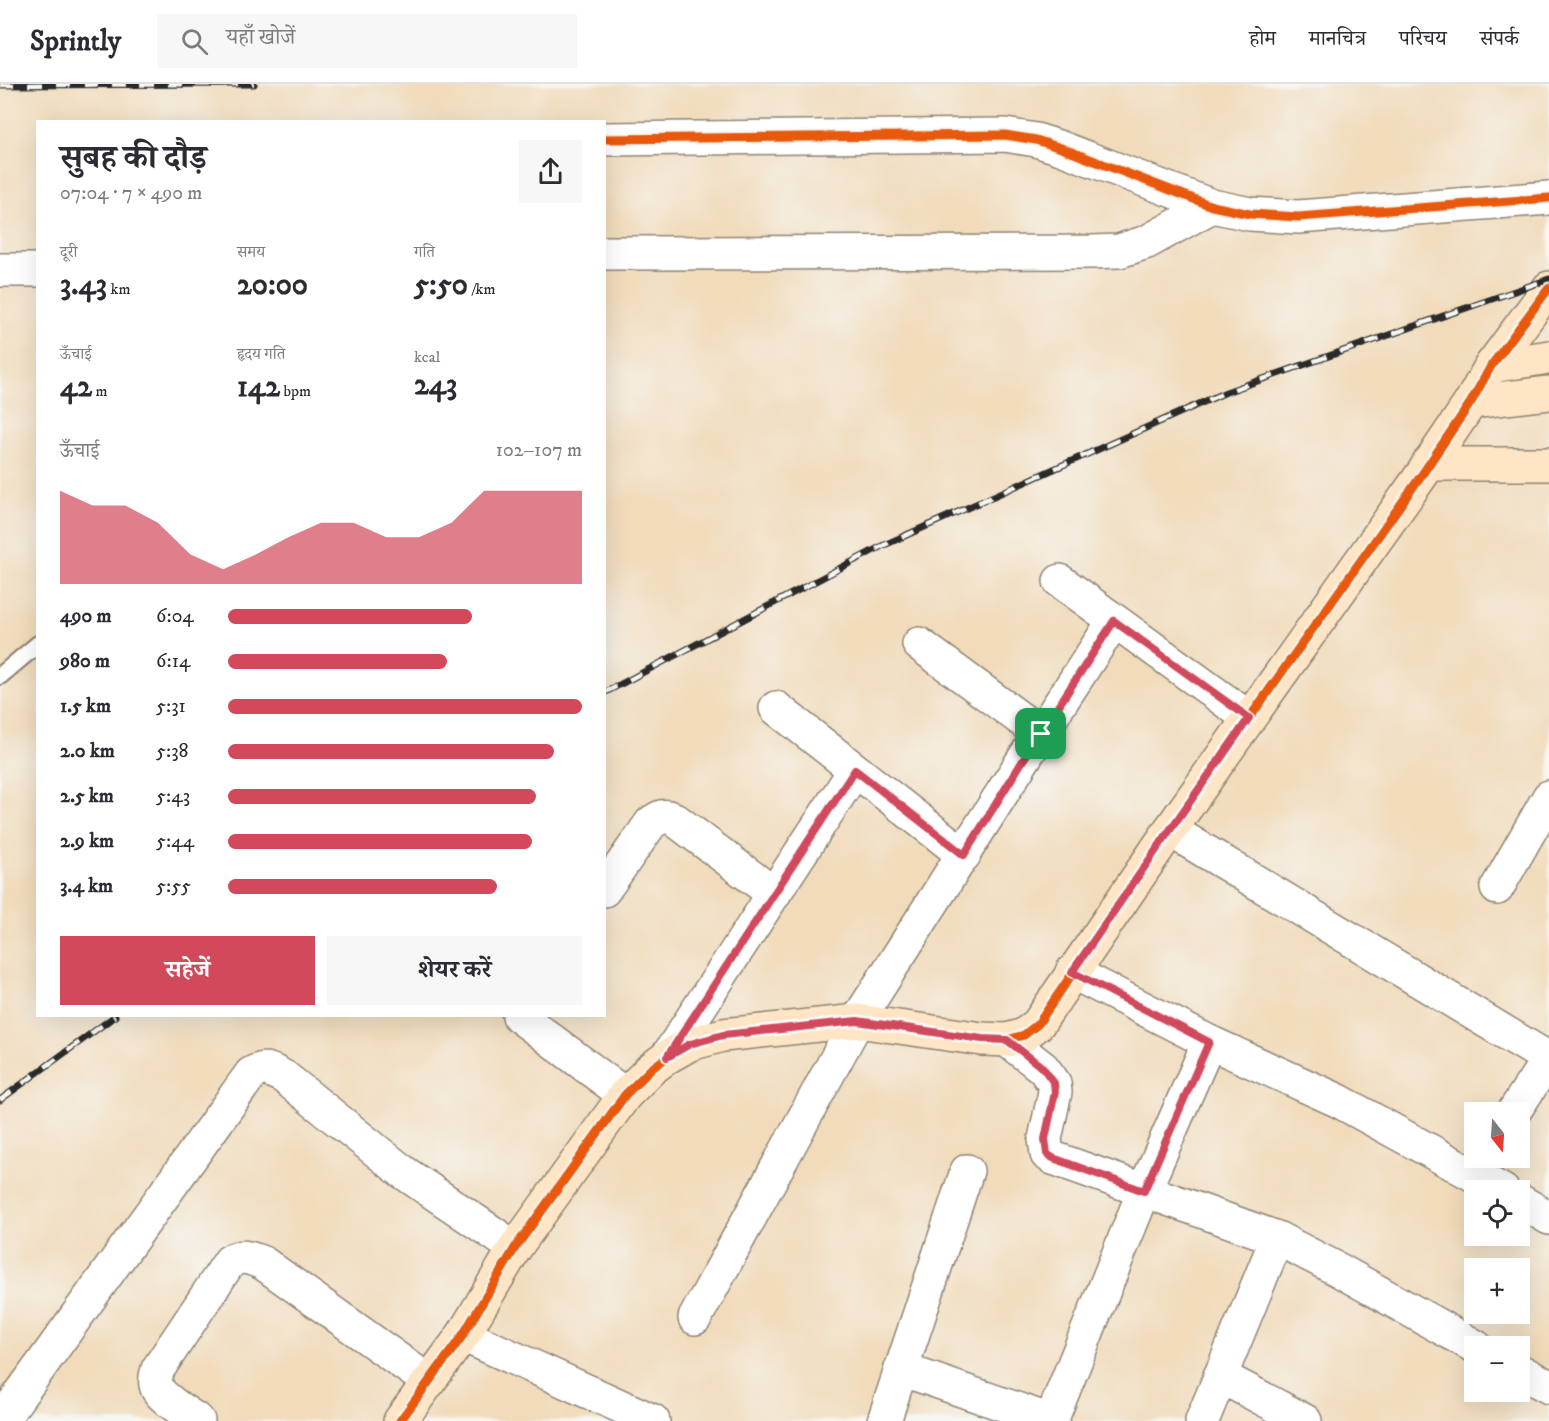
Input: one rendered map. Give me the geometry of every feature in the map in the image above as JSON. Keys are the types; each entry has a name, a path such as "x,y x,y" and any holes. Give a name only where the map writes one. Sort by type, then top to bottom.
{"street":[{"path":"606,139 1005,135 1036,140 1061,148 1212,206 1250,214 1298,216 1549,198"},
{"path":"606,253 1119,251 1147,242 1212,206"},
{"path":"0,270 36,270"},
{"path":"400,1421 463,1335 515,1248 625,1095 651,1069 667,1057 690,1044 723,1035 857,1021 982,1039 1007,1040 1024,1035 1038,1024 1170,830 1471,402 1491,366 1549,288"},
{"path":"1491,366 1549,357"},
{"path":"1471,402 1549,393"},
{"path":"1428,464 1549,464"},
{"path":"1060,581 1249,718"},
{"path":"695,1318 857,1021 1114,621"},
{"path":"919,644 1041,734"},
{"path":"776,708 964,855"},
{"path":"667,1057 855,770"},
{"path":"1497,888 1549,797"},
{"path":"606,887 651,823 667,816 774,894"},
{"path":"1170,830 1549,1058 1520,1102"},
{"path":"1072,972 1209,1042 1464,1159"},
{"path":"520,1017 625,1095"},
{"path":"1007,1040 1043,1068 1054,1083 1055,1092 1045,1139 1047,1154 1053,1158 1277,1238 1464,1340"},
{"path":"901,1369 1051,1421 1144,1191 1209,1042"},
{"path":"0,1421 251,1074 259,1069 270,1070 284,1077 404,1172 515,1248"},
{"path":"1480,1168 1492,1180"},
{"path":"884,1421 967,1171"},
{"path":"1530,1207 1549,1218"},
{"path":"1202,1421 1277,1238"},
{"path":"198,1421 161,1394 156,1387 156,1377 158,1369 230,1262 238,1257 263,1263 428,1381"},
{"path":"463,1335 653,1421"},
{"path":"1220,1376 1305,1421"},
{"path":"1530,1377 1549,1387"}],"lane":[{"path":"0,676 36,646"}],"railway":[{"path":"0,85 254,84"},
{"path":"606,692 882,546 1226,392 1549,279"},
{"path":"0,1100 114,1017"}],"cycle path":[{"path":"606,139 1005,135 1036,140 1061,148 1212,206 1250,214 1298,217 1549,198"},
{"path":"400,1421 463,1335 515,1248 625,1095 651,1069 667,1057 690,1044 723,1035 857,1021 982,1039 1007,1040 1024,1035 1038,1024 1170,830 1423,473 1471,402 1491,366 1549,288"}],"route":[{"path":"1114,621 1249,718 1072,972 1209,1042 1144,1191 1047,1154 1045,1139 1055,1092 1054,1083 1043,1068 1007,1040 982,1039 857,1021 723,1035 690,1044 667,1057 855,770 964,855 1041,734 1114,621"}]}
